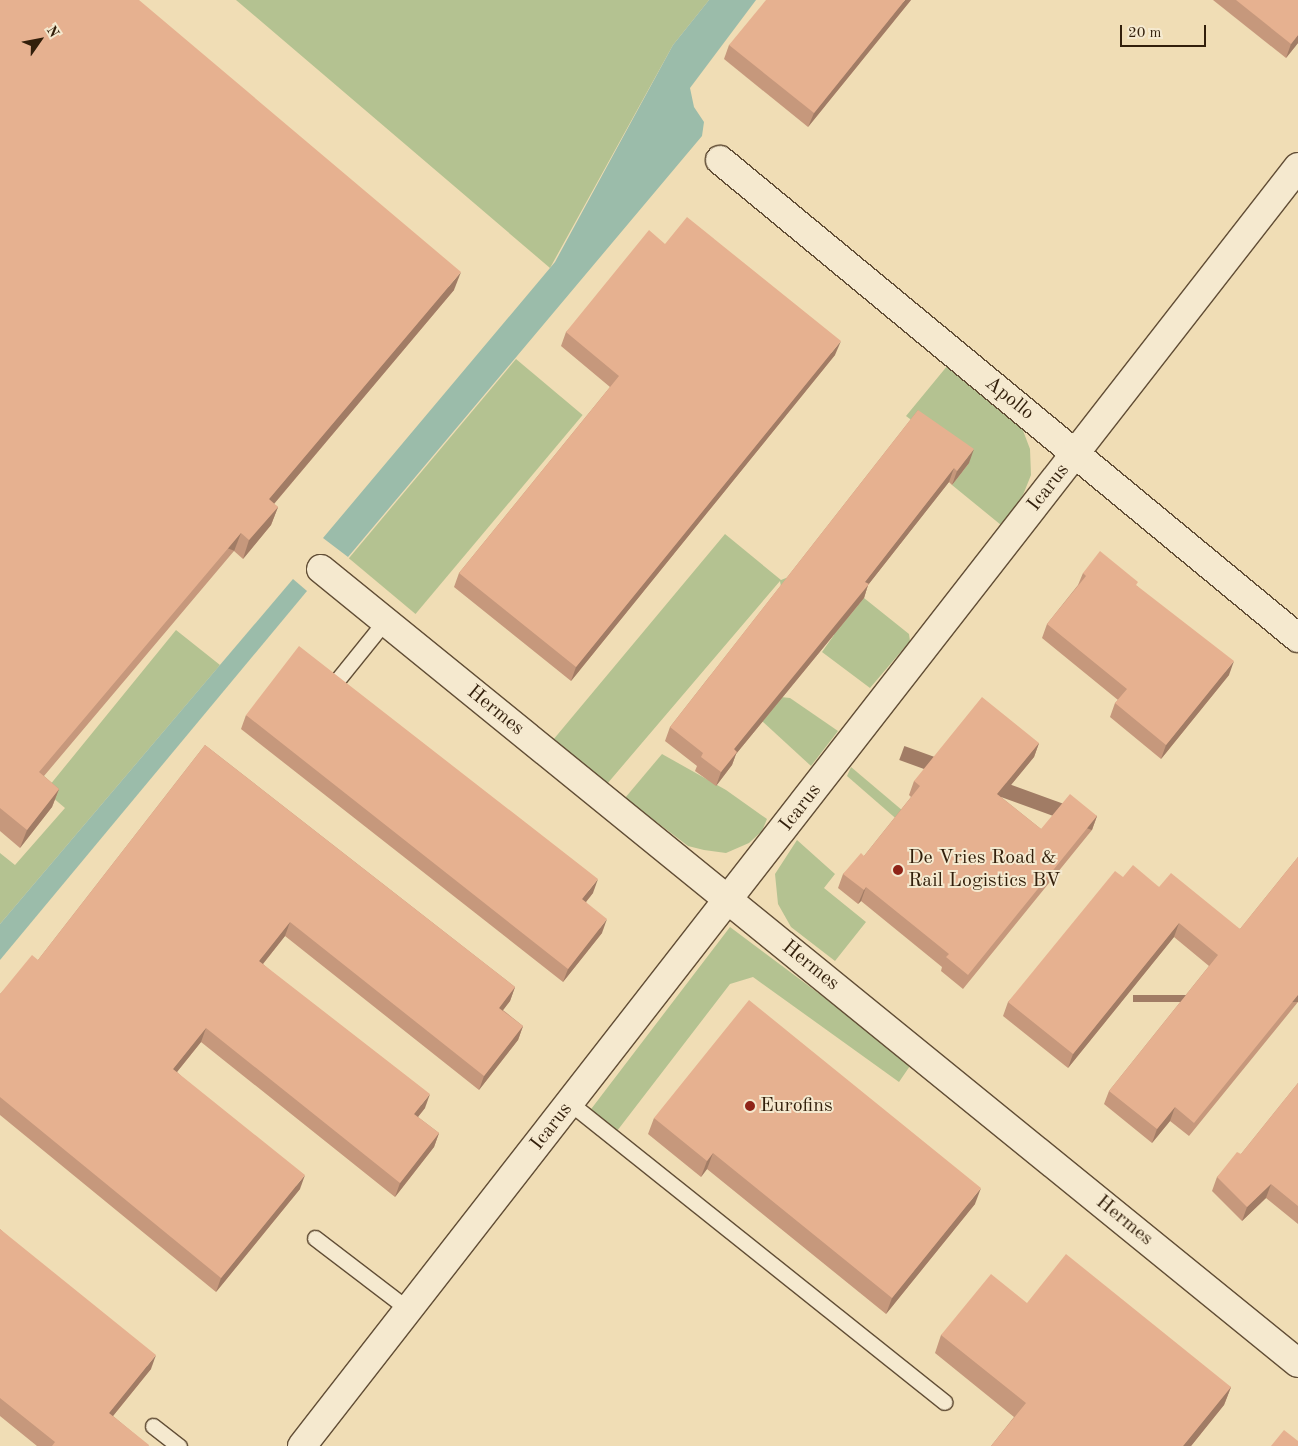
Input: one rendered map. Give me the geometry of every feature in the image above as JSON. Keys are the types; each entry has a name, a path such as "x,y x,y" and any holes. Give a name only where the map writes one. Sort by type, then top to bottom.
{"street":[{"name":"Apollo","path":"720,160 1298,638"},
{"name":"Icarus","path":"302,1446 730,900 1298,167"},
{"name":"Hermes","path":"322,569 1298,1362"}],"lane":[{"path":"339,678 384,621"},
{"path":"570,1103 944,1402"},
{"path":"315,1238 408,1310"},
{"path":"153,1426 179,1446"}],"green space":[{"path":"236,0 709,0 673,45 550,268"},
{"path":"516,359 583,415 416,614 349,558"},
{"path":"948,365 1019,420 1030,449 1031,475 1023,495 1001,525 952,485 969,463 906,416"},
{"path":"725,534 781,580 796,574 850,615 864,598 909,634 910,641 870,688 822,652 834,635 782,592 780,581 607,784 553,740"},
{"path":"176,630 220,665 0,924 0,853 15,865 65,808 45,791"},
{"path":"781,697 790,698 838,731 811,766 762,721"},
{"path":"662,754 726,790 767,819 762,831 749,843 726,853 704,850 688,846 625,798"},
{"path":"851,767 961,860 947,863 847,776"},
{"path":"797,840 835,874 824,888 866,922 835,961 791,927 778,904 775,874"},
{"path":"730,927 912,1063 899,1082 753,977 730,984 607,1144 582,1121"}],"shaded area":[{"path":"709,0 756,0 690,88 694,107 704,122 702,136 348,557 323,538 555,262 673,45"},
{"path":"293,579 307,591 0,960 0,924"}],"building":[{"path":"0,0 139,0 461,272 269,499 278,507 249,540 241,533 39,772 59,789 27,830 0,808"},
{"path":"766,0 905,0 814,113 729,45"},
{"path":"1236,0 1298,0 1298,35 1291,44"},
{"path":"687,217 841,341 576,667 459,573 619,376 566,332 649,230 665,244"},
{"path":"918,410 974,449 957,471 954,468 865,582 869,584 734,749 737,752 721,772 701,757 703,753 670,727"},
{"path":"1100,551 1138,582 1136,585 1234,661 1166,745 1115,703 1127,689 1047,624 1086,576 1083,573"},
{"path":"299,646 598,879 582,899 607,919 568,969 246,715"},
{"path":"982,697 1039,743 997,794 1041,829 1070,794 1097,816 968,975 946,957 949,954 866,887 864,890 843,874 861,853 864,856 920,786 914,781"},
{"path":"205,745 515,987 499,1008 523,1026 484,1076 290,922 259,961 430,1094 414,1114 439,1133 400,1183 206,1028 173,1069 305,1175 221,1278 0,1097 0,994 32,955 38,960"},
{"path":"1298,857 1298,995 1194,1123 1175,1107 1157,1129 1109,1091 1218,955 1179,923 1073,1054 1008,1002 1115,871 1123,877 1133,865 1159,887 1171,873 1240,929"},
{"path":"749,1000 981,1188 892,1298 713,1153 707,1161 654,1118"},
{"path":"1298,1083 1298,1206 1271,1184 1247,1207 1217,1177 1237,1152 1241,1154"},
{"path":"0,1229 156,1355 109,1413 148,1446 52,1446 55,1442 0,1398"},
{"path":"1066,1254 1231,1387 1183,1446 991,1446 1026,1403 941,1335 991,1274 1027,1303"},
{"path":"1284,1430 1298,1441 1298,1446 1271,1446"}],"place":[{"name":"De Vries Road & Rail Logistics BV","path":"898,870"},
{"name":"Eurofins","path":"750,1106"}]}
